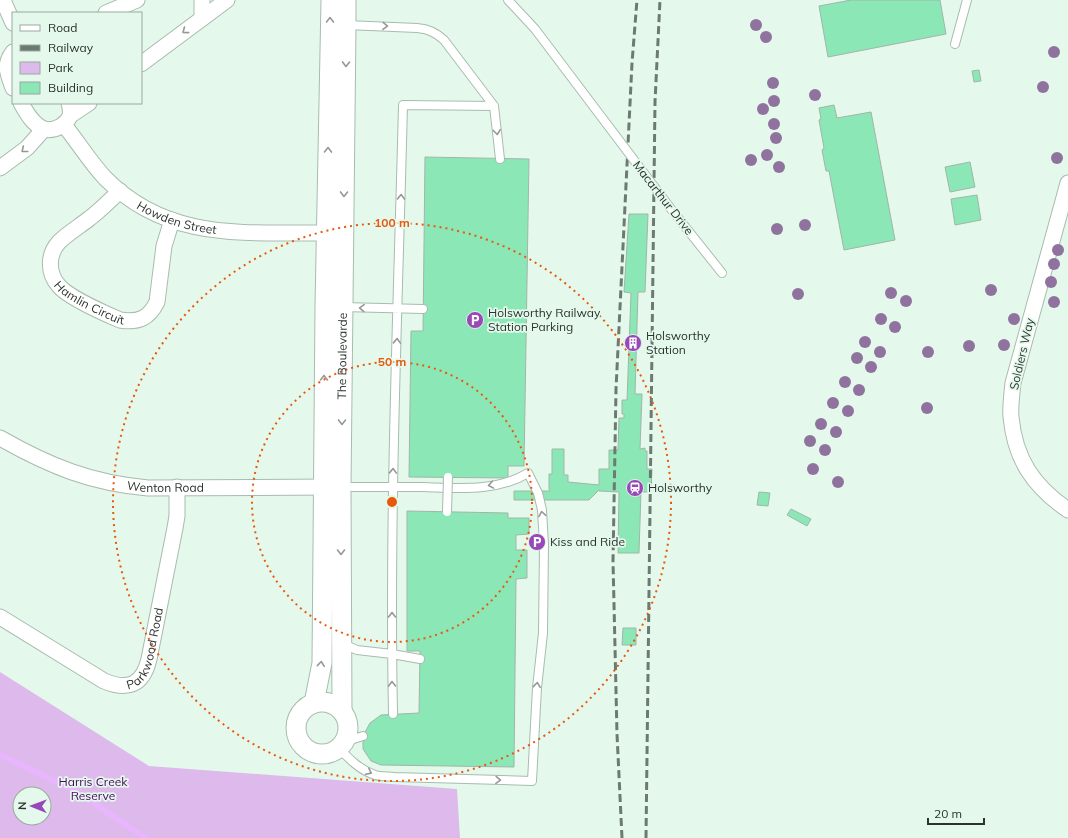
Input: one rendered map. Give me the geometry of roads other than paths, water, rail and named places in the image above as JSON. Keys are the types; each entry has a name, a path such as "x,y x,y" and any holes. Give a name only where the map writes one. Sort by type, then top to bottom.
{"street":[{"path":"3,0 12,21"},
{"path":"108,12 137,0"},
{"path":"202,0 202,18"},
{"path":"142,63 228,0"},
{"name":"The Boulevarde","path":"331,0 326,233 334,307"},
{"name":"The Boulevarde","path":"314,703 322,663 332,487 334,307 346,0"},
{"path":"7,58 8,73 12,85"},
{"path":"22,104 34,123 44,129 54,130 68,114 87,104"},
{"name":"Howden Street","path":"68,114 94,165 120,191 144,208 172,220 202,229 221,231 326,233"},
{"path":"0,168 27,148 44,129"},
{"name":"Soldiers Way","path":"1068,183 1013,383 1011,415 1014,436 1020,456 1027,470 1033,479 1054,500 1068,510"},
{"name":"Hamlin Circuit","path":"120,191 90,218 58,242 54,250 50,259 50,269 54,279 60,287 69,294 120,320 129,322 147,316 157,302 164,246 172,220"},
{"name":"Wenton Road","path":"0,438 50,465 108,483 128,486 148,488 332,487"},
{"name":"Parkwood Road","path":"0,617 104,681 121,686 135,683 147,670 175,528 177,487"},
{"name":"The Boulevarde","path":"332,487 341,642 342,711"},
{"path":"327,702 338,707 346,718 348,732 342,745 327,754 319,754 308,750 300,743 295,729 296,720 303,710 314,703 327,702"}],"lane":[{"name":"Macarthur Drive","path":"508,0 535,29 672,210 722,273"},
{"path":"956,44 967,0"},
{"path":"346,25 428,29 444,40 494,106 500,159"},
{"path":"393,714 393,487 403,105 494,106"},
{"path":"334,307 398,310 423,309"},
{"path":"332,487 479,487 506,482 528,473 538,493 542,510 544,552 543,633 537,688 532,781 395,777 376,775 363,769 352,761 342,745 363,736"},
{"path":"447,512 448,477"},
{"path":"341,642 357,650 420,659"}],"waterway":[{"path":"0,755 72,789 146,838"}],"railway":[{"path":"622,838 617,734 613,561 616,389 632,63 637,0"},
{"path":"646,838 655,102 660,0"}],"place":[{"name":"Holsworthy Railway Station Parking","path":"475,320"},
{"name":"Holsworthy Station","path":"633,343"},
{"name":"Holsworthy","path":"635,488"},
{"name":"Kiss and Ride","path":"537,542"}],"park label":[{"name":"Harris Creek Reserve","path":"93,789"}]}
